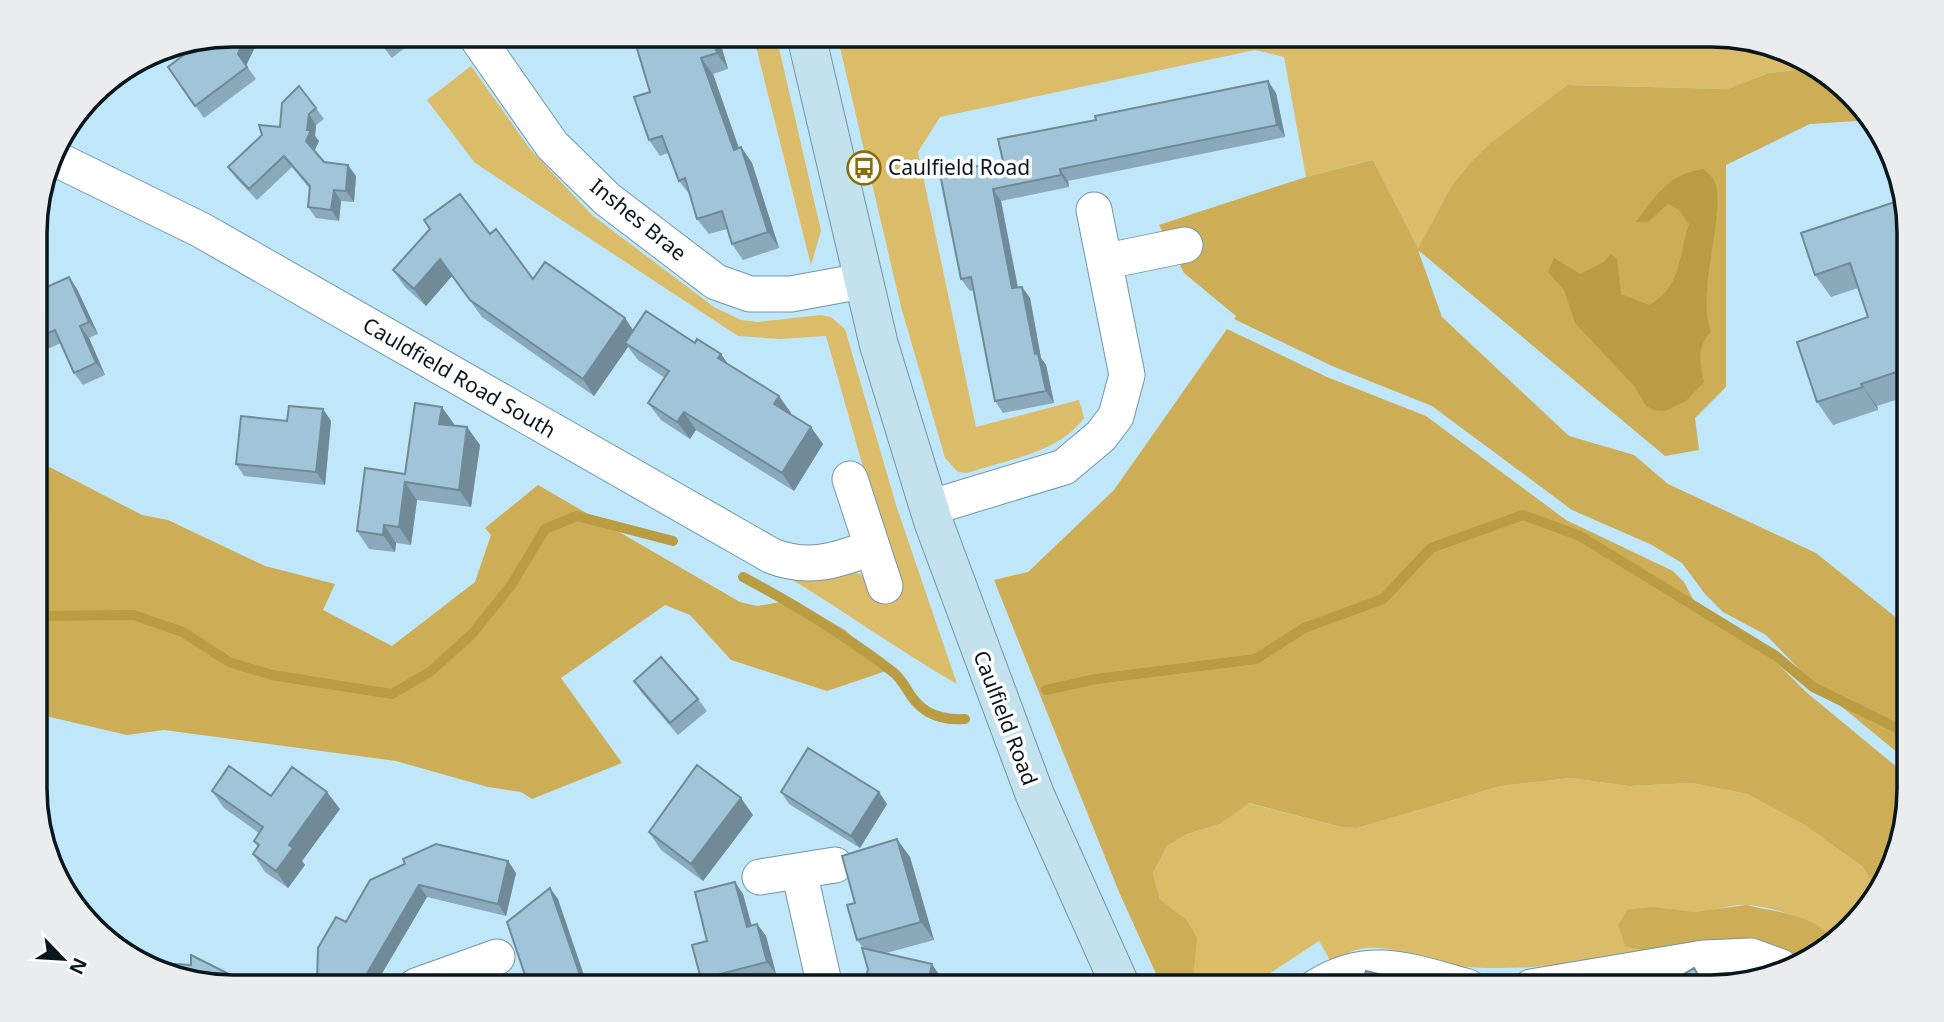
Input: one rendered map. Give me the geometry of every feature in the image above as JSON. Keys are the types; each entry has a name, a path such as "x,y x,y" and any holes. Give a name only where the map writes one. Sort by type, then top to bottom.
{"street":[{"name":"Inshes Brae","path":"484,48 552,145 607,199 716,282 750,294 791,294 862,281"},
{"name":"Caulfield Road","path":"809,48 862,281 929,508 953,580 1035,795 1115,974"},
{"name":"Cauldfield Road South","path":"61,162 201,230 772,556 791,564 818,565 870,548"},
{"path":"929,508 1064,467 1101,436 1116,416 1128,374 1107,261 1094,210"},
{"path":"1107,261 1185,245"},
{"path":"850,479 870,548 885,586"},
{"path":"760,877 835,864"},
{"path":"799,871 822,975"},
{"path":"1612,974 1704,958 1751,956 1773,964"},
{"path":"468,975 497,957"},
{"path":"1345,974 1362,967 1394,967 1421,974"}],"shaded area":[{"path":"1711,47 1771,57 1799,70 1769,73 1727,89 1567,85 1489,144 1470,163 1452,185 1418,248 1373,160 1306,177 1284,57 1255,50 940,117 918,152 976,427 1079,400 1084,418 1061,440 1031,454 967,473 958,472 945,458 901,307 840,48"},
{"path":"756,48 779,48 821,231 811,265"},
{"path":"471,66 530,149 592,215 714,307 741,320 758,322 821,315 831,317 845,329 896,505 957,684 786,576 850,570 898,591 826,336 780,339 738,336 475,163 427,100"},
{"path":"1799,70 1824,86 1859,121 1810,124 1726,165 1726,387 1695,418 1699,450 1665,456 1418,250 1442,317 1569,436 1634,455 1668,484 1816,553 1897,618 1897,752 1814,684 1766,635 1723,612 1705,594 1682,563 1650,544 1572,510 1432,406 1332,366 1234,319 1236,316 1184,273 1159,225 1306,177 1373,160 1418,248 1452,185 1470,163 1489,144 1567,85 1727,89 1769,73"},
{"path":"1703,169 1714,180 1717,193 1707,295 1711,331 1700,355 1704,382 1686,401 1665,411 1654,410 1646,406 1635,387 1575,323 1564,290 1548,272 1554,258 1580,274 1604,262 1611,254 1617,259 1621,294 1649,305 1667,290 1673,280 1689,224 1679,210 1668,204 1648,222 1636,222 1672,181"},
{"path":"1227,329 1327,377 1426,416 1566,520 1673,571 1684,582 1694,601 1716,621 1759,645 1806,692 1897,767 1895,813 1878,871 1871,882 1863,867 1806,826 1747,794 1692,783 1629,786 1570,778 1501,786 1357,828 1341,827 1249,803 1220,824 1187,834 1167,846 1153,873 1160,899 1186,919 1197,938 1193,974 1156,974 1119,892 994,580 1028,572 1114,490"},
{"path":"48,466 142,515 168,520 265,566 335,584 323,610 392,646 475,582 491,535 485,528 538,485 740,602 757,606 793,600 845,630 889,670 827,691 731,660 690,615 665,605 561,678 622,763 532,799 521,792 488,787 396,761 164,730 127,735 47,716"},
{"path":"1570,778 1629,786 1692,783 1747,794 1806,826 1863,867 1871,882 1851,912 1828,933 1805,920 1756,906 1739,905 1699,912 1628,909 1655,954 1555,965 1480,968 1444,964 1377,948 1357,950 1331,962 1319,941 1268,974 1191,974 1186,919 1160,899 1153,873 1167,846 1187,834 1220,824 1248,803 1341,827 1357,828 1501,786"},
{"path":"1746,905 1804,919 1828,933 1793,956 1778,962 1655,954 1625,946 1618,925 1628,909 1654,907 1695,912"}],"building":[{"path":"241,48 238,54 247,67 195,106 168,67 185,54"},
{"path":"637,48 715,48 717,53 701,58 734,150 741,147 768,232 732,244 722,211 697,219 685,178 679,181 662,136 649,140 634,97 650,92"},
{"path":"1268,81 1277,125 1060,169 1061,175 993,189 1012,288 1022,287 1035,354 1038,353 1046,391 995,401 971,277 961,279 940,174 1003,161 998,139 1096,120 1095,116"},
{"path":"299,86 316,108 309,114 307,130 311,130 306,141 324,162 348,165 346,191 334,190 331,210 308,207 310,186 284,156 249,189 228,167 262,135 259,125 280,127 282,103"},
{"path":"460,194 490,234 496,229 533,279 545,262 625,318 583,379 470,300 440,259 414,289 393,270 430,229 424,220"},
{"path":"1894,202 1897,233 1897,372 1861,384 1863,387 1817,402 1797,342 1868,317 1850,263 1815,275 1801,233"},
{"path":"69,277 89,322 80,326 96,363 74,373 55,330 48,333 48,287"},
{"path":"646,311 695,343 697,339 721,354 718,358 779,396 774,404 811,427 782,473 684,412 677,422 648,403 669,371 625,343"},
{"path":"415,403 442,407 439,424 467,427 459,490 405,482 399,527 384,525 383,535 357,531 365,468 405,474"},
{"path":"289,406 323,409 316,472 236,464 241,416 287,421"},
{"path":"661,657 698,699 670,723 634,681"},
{"path":"808,748 879,792 851,836 781,792"},
{"path":"697,765 741,798 691,864 649,832"},
{"path":"229,766 271,796 292,767 327,792 289,845 293,848 276,871 253,854 259,845 254,841 263,827 212,791"},
{"path":"897,839 921,922 857,940 847,905 855,903 842,856"},
{"path":"436,844 508,861 498,904 419,885 366,975 317,975 318,948 336,917 346,922 370,880 405,864 403,859"},
{"path":"735,882 747,927 757,924 767,962 718,975 700,975 692,945 707,941 695,892"},
{"path":"550,888 580,975 525,975 507,922"},
{"path":"862,948 932,964 930,975 867,975 868,969"},
{"path":"191,955 231,975 209,973 171,964 191,965"},
{"path":"1694,968 1697,974 1684,974"}],"waterway":[{"path":"1046,690 1096,679 1256,659 1304,628 1383,599 1431,548 1523,515 1580,536 1776,656 1813,687 1897,728"},
{"path":"47,616 133,615 183,632 229,662 272,675 392,694 431,671 472,634 512,584 545,529 577,516 673,541"},
{"path":"743,577 820,621 893,672 916,702 928,712 946,718 965,719"}],"place":[{"name":"Caulfield Road","path":"864,168"}]}
